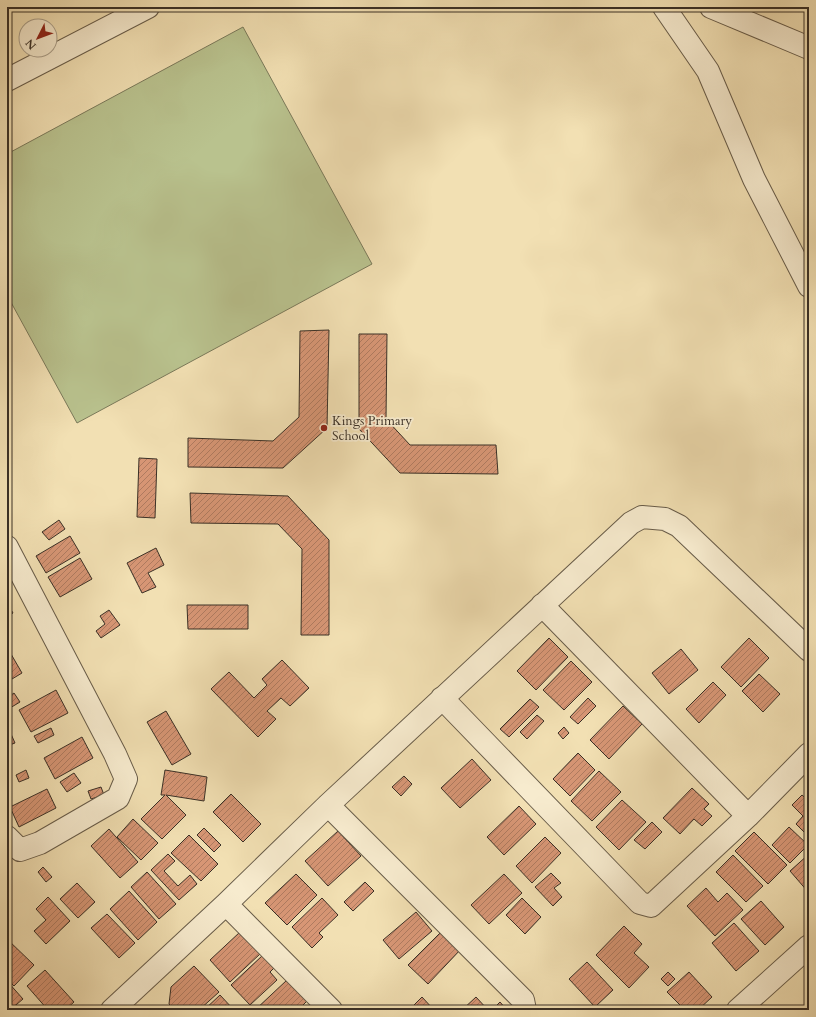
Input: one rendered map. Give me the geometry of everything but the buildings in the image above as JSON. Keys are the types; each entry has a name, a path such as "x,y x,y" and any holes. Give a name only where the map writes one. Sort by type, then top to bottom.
{"street":[{"path":"7,80 148,7"},
{"path":"664,7 708,71 754,180 809,286"},
{"path":"711,7 809,48"},
{"path":"126,1006 226,904 328,805 630,523 642,517 665,519 679,526 809,650"},
{"path":"7,547 115,754 126,779 118,798 40,843 20,850 7,837"},
{"path":"542,605 748,816"},
{"path":"442,698 640,903 651,906 748,816 809,754"},
{"path":"328,805 523,1000 524,1010"},
{"path":"226,904 331,1010"},
{"path":"747,1007 809,946"}],"green space":[{"path":"243,27 372,264 77,423 7,295 7,154"}],"place":[{"name":"Kings Primary School","path":"324,428"}]}
